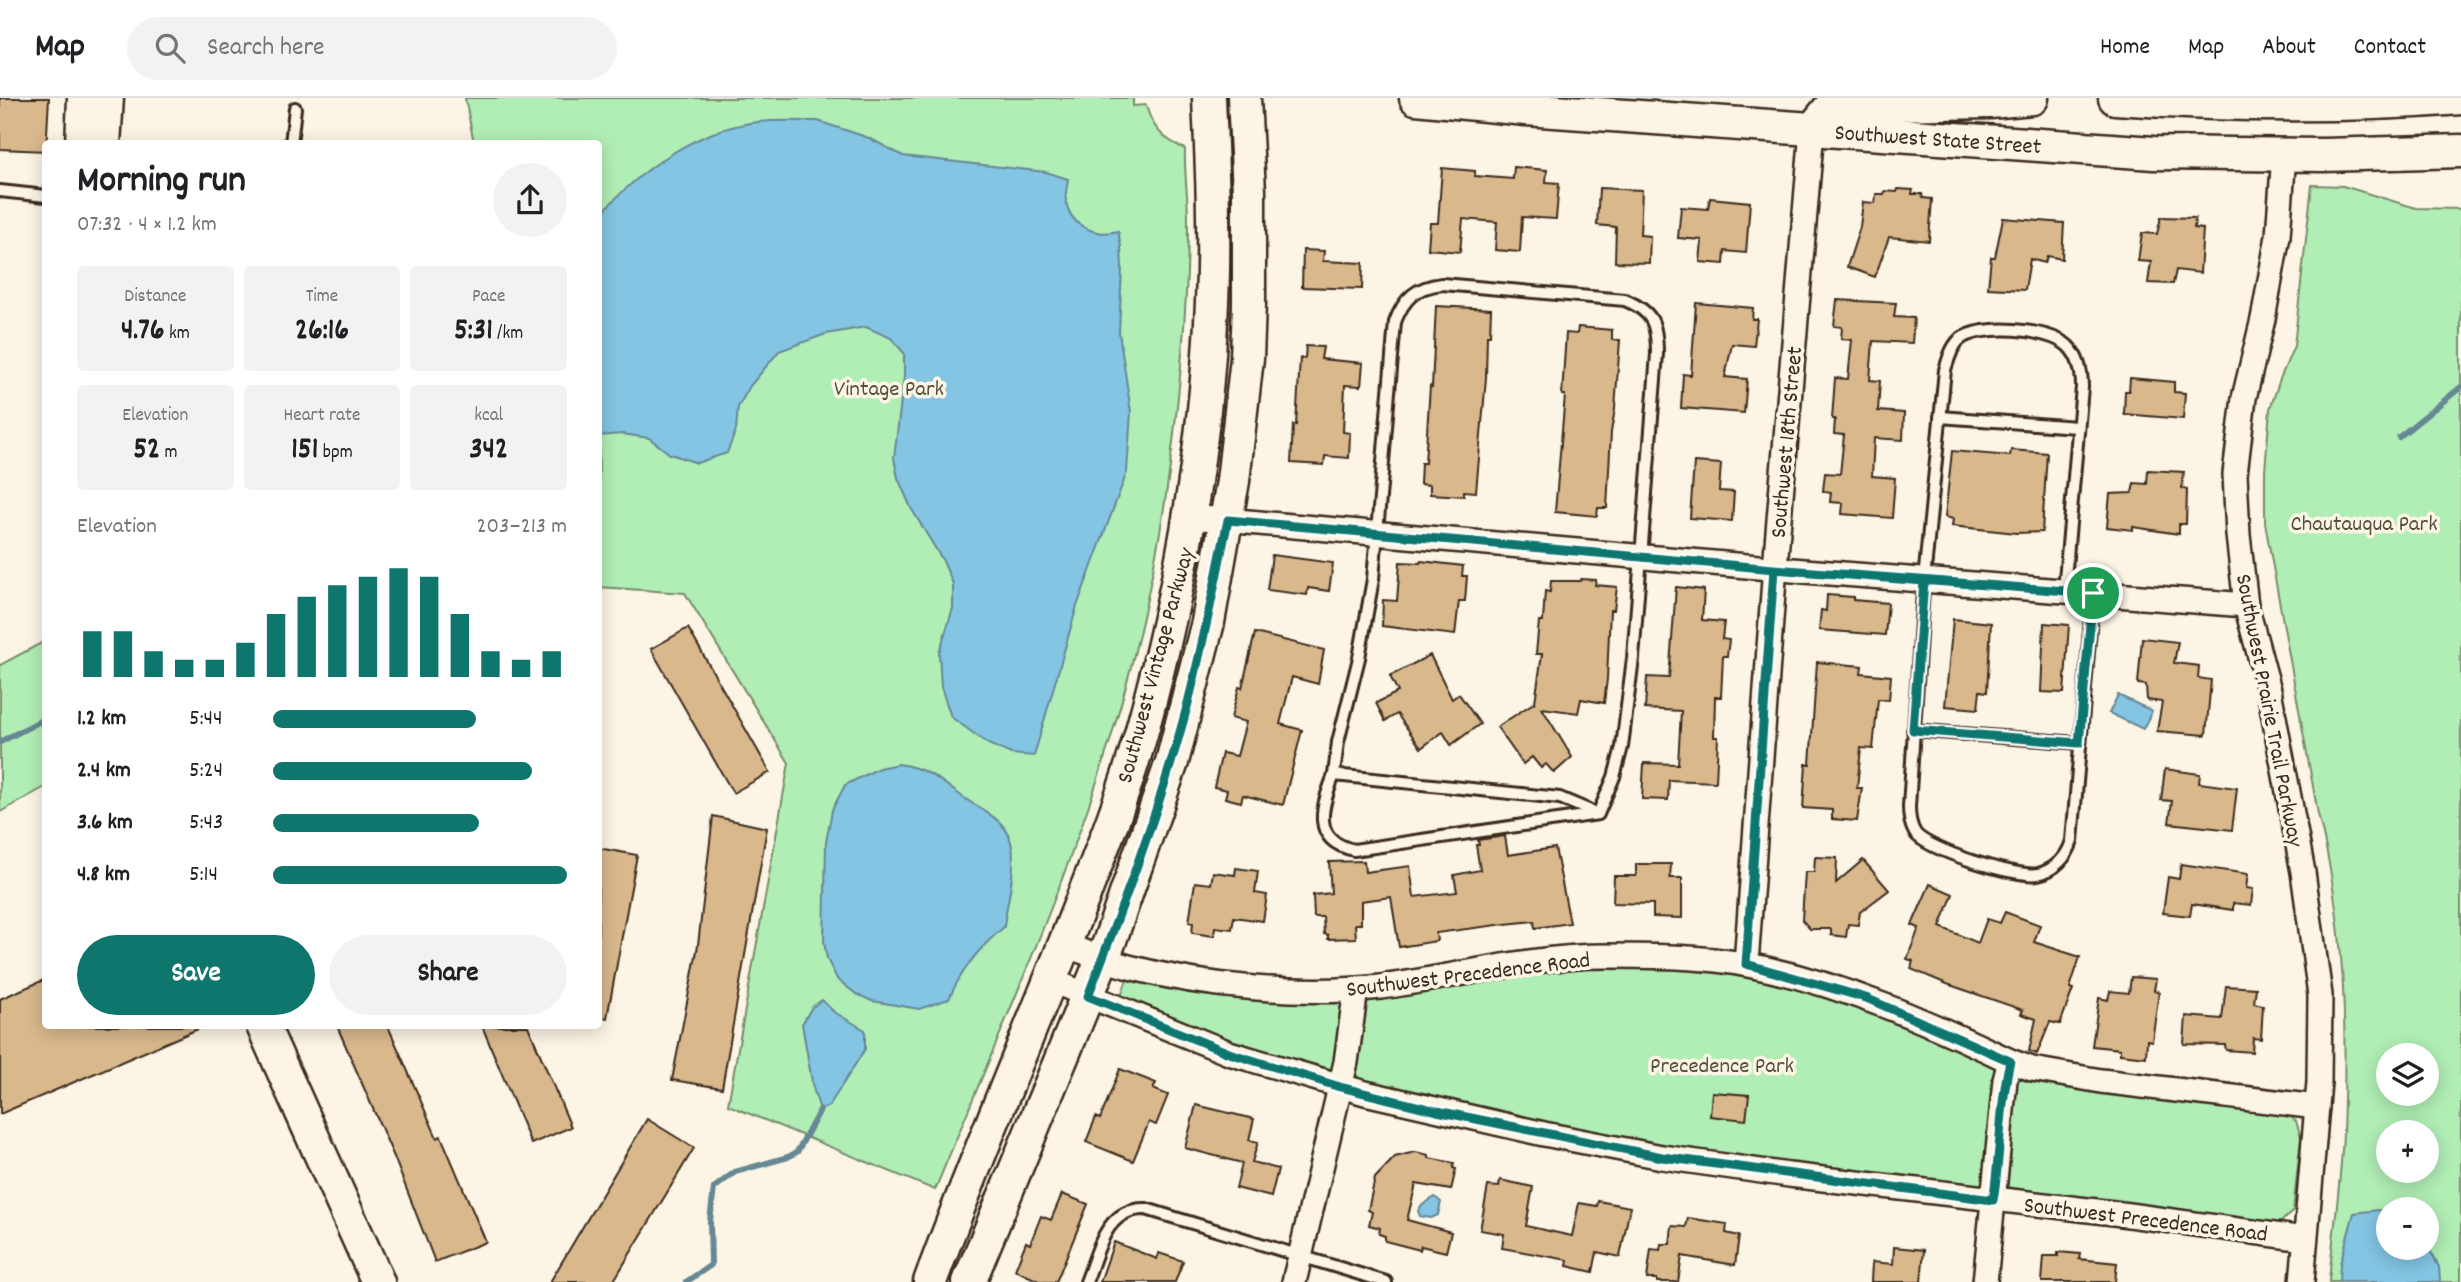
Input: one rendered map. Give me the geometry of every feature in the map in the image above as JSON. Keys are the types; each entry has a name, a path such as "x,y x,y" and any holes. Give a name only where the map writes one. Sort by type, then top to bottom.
{"street":[{"path":"82,140 84,98"},
{"path":"104,140 107,98"},
{"name":"Southwest Vintage Parkway","path":"930,1282 1104,844 1140,736 1169,622 1191,517 1212,302 1214,191 1209,98"},
{"name":"Southwest Vintage Parkway","path":"969,1282 1088,996 1158,804 1184,719 1208,622 1228,520 1242,415 1249,304 1250,191 1244,98"},
{"name":"Southwest State Street","path":"1416,98 1526,109 2154,153 2284,155 2461,151"},
{"path":"1804,98 1810,111 1812,130"},
{"path":"1812,130 1829,109 1840,104 1990,102 2032,98"},
{"path":"2115,98 2369,104 2461,99"},
{"name":"Southwest Prairie Trail Parkway","path":"2288,101 2278,236 2263,319 2244,398 2235,474 2238,535 2246,605 2269,690 2314,937 2319,995 2317,1107 2302,1282"},
{"name":"Southwest 18th Street","path":"1746,964 1774,569 1812,130"},
{"path":"1191,517 1774,569 2246,605"},
{"name":"Southwest Precedence Road","path":"1064,945 1165,975 1254,987 1356,989 1572,957 1678,958 1746,964 1866,998 2032,1069 2101,1082 2317,1107"},
{"name":"Southwest Precedence Road","path":"1050,980 1229,1053 1340,1087 1437,1111 1662,1157 2305,1239"},
{"path":"1294,1282 1340,1087 1356,989"},
{"path":"264,1029 378,1282"},
{"path":"1985,1282 2010,1061"}],"lane":[{"path":"291,140 295,108"},
{"path":"0,191 42,196"},
{"path":"1442,284 1625,300 1638,305 1649,315 1655,327 1657,354 1633,658 1622,747 1614,777 1598,814 1354,850 1333,840 1322,819 1365,627 1378,533 1395,322 1406,299 1416,291 1442,284"},
{"path":"2064,591 2082,377 2072,351 2053,337 2005,330 1979,331 1959,340 1945,370 1924,581 1909,807 1915,832 1932,846 2019,874 2039,874 2068,853 2093,593"},
{"path":"1940,416 2077,427"},
{"path":"1913,730 2079,743"},
{"path":"1334,775 1560,798 1598,814"},
{"path":"1086,1282 1111,1223 1119,1214 1131,1209 1146,1209 1386,1282"}],"green space":[{"name":"Vintage Park","path":"465,98 1133,98 1133,106 1146,105 1160,132 1185,149 1188,251 1180,379 1163,515 1148,596 1117,717 1074,846 935,1190 728,1105 789,763 685,593 602,587 602,140 473,140"},
{"name":"Chautauqua Park","path":"2312,185 2343,186 2416,208 2461,209 2461,1282 2329,1282 2343,1133 2342,972 2334,893 2265,523 2265,471 2270,409 2294,346"},
{"path":"42,643 42,789 0,812 0,665"},
{"name":"Precedence Park","path":"1624,965 1703,970 1761,978 1857,1004 1926,1033 2286,1115 2296,1121 2301,1137 2293,1211 2281,1222 2269,1224 1663,1149 1353,1082 1260,1053 1120,998 1129,975 1186,987"}],"water":[{"path":"780,121 818,121 869,138 903,156 1046,172 1068,179 1068,210 1078,223 1092,231 1118,231 1122,267 1119,332 1131,412 1127,472 1077,606 1034,756 1011,754 988,744 951,717 941,687 939,653 953,608 953,584 943,561 911,508 898,478 894,458 904,376 904,353 891,338 866,327 826,334 779,351 750,386 738,407 736,430 727,453 697,463 670,454 649,438 622,434 602,436 602,213 650,168 691,143 735,126"},
{"path":"2118,695 2152,711 2143,729 2109,713"},
{"path":"898,764 932,775 994,818 1010,837 1012,849 1012,875 1004,927 972,960 949,999 919,1009 872,1001 856,994 837,979 827,959 824,941 826,842 832,810 845,785 879,768"},
{"path":"822,1000 834,1012 865,1030 865,1049 829,1106 820,1110 813,1088 802,1024 812,1007"},
{"path":"1435,1197 1441,1202 1438,1215 1431,1218 1420,1216 1418,1211 1421,1206"},
{"path":"2376,1210 2376,1260 2435,1260 2439,1267 2440,1282 2339,1282 2340,1264 2354,1213"}],"building":[{"path":"0,98 49,98 47,140 42,140 42,151 0,149"},
{"path":"1514,167 1547,170 1546,182 1559,183 1556,219 1522,217 1520,252 1495,250 1497,222 1463,219 1460,252 1428,249 1430,223 1438,223 1442,168 1475,171 1475,176 1513,179"},
{"path":"1599,188 1642,190 1640,235 1650,236 1649,263 1615,262 1616,227 1597,225"},
{"path":"1898,189 1913,190 1912,194 1922,194 1923,198 1932,199 1929,241 1889,237 1875,277 1847,267 1860,227 1863,202 1875,203 1876,194 1884,194 1885,191 1897,192"},
{"path":"1710,198 1750,202 1746,253 1725,251 1724,264 1700,262 1702,240 1678,238 1681,207 1708,209"},
{"path":"2161,217 2195,218 2194,228 2203,229 2200,273 2176,270 2173,284 2148,283 2151,262 2138,261 2142,233 2157,234"},
{"path":"2003,218 2064,223 2062,259 2047,256 2045,263 2030,259 2025,290 1988,288 1991,257 1995,257"},
{"path":"1303,250 1324,251 1323,261 1363,263 1362,289 1302,287"},
{"path":"1837,300 1896,303 1894,317 1914,318 1912,343 1873,341 1870,380 1880,381 1878,411 1904,413 1903,440 1874,438 1872,476 1895,478 1892,518 1842,514 1843,503 1830,502 1831,492 1823,491 1825,473 1840,474 1844,435 1834,434 1835,419 1832,419 1835,378 1848,379 1852,340 1841,339 1842,327 1834,326"},
{"path":"1696,303 1753,308 1752,319 1757,319 1754,346 1732,344 1725,377 1747,379 1744,413 1681,408 1683,374 1691,375"},
{"path":"1436,306 1491,309 1476,492 1464,491 1464,496 1430,494 1430,485 1420,484 1421,463 1425,463 1430,386 1432,387"},
{"path":"1578,327 1612,330 1612,340 1620,340 1607,508 1598,508 1597,516 1555,512 1565,395 1562,395 1566,333 1577,334"},
{"path":"1306,346 1323,347 1321,359 1363,363 1361,386 1345,385 1343,432 1350,433 1349,458 1325,456 1324,465 1291,463 1300,358 1305,358"},
{"path":"2130,378 2174,382 2174,392 2185,393 2183,419 2124,414 2125,391 2129,391"},
{"path":"2011,450 2047,453 2042,532 2016,533 1952,526 1953,519 1945,517 1952,451 2010,456"},
{"path":"1694,462 1721,464 1719,491 1734,492 1732,521 1690,518"},
{"path":"2148,470 2184,472 2182,488 2187,490 2186,524 2179,524 2179,534 2133,527 2133,530 2107,527 2110,494 2132,493 2134,483 2147,484"},
{"path":"1272,555 1333,563 1329,591 1308,588 1307,595 1267,590"},
{"path":"1421,561 1463,566 1462,576 1467,576 1465,601 1459,601 1455,635 1382,626 1383,600 1397,601 1400,562"},
{"path":"1596,580 1595,585 1617,587 1614,610 1610,610 1604,703 1581,699 1578,713 1542,708 1572,757 1554,773 1546,764 1541,768 1532,757 1523,764 1497,727 1535,702 1542,654 1536,654 1539,621 1543,621 1545,591 1550,592 1551,581"},
{"path":"1676,587 1704,590 1702,620 1724,622 1722,639 1729,640 1727,656 1723,656 1721,697 1715,697 1714,737 1718,737 1716,782 1669,780 1668,800 1642,799 1644,763 1678,764 1681,711 1645,709 1647,677 1669,678"},
{"path":"1827,595 1888,603 1885,635 1819,630 1821,610 1826,611"},
{"path":"1953,619 1991,623 1987,692 1980,691 1978,709 1945,706"},
{"path":"2044,623 2069,625 2064,693 2041,692"},
{"path":"688,628 770,772 733,793 651,649"},
{"path":"1255,633 1324,650 1318,684 1292,677 1280,724 1302,730 1283,805 1243,795 1241,802 1225,798 1227,790 1214,787 1222,753 1237,756 1246,722 1231,718 1239,687 1242,688"},
{"path":"2142,638 2178,642 2174,663 2199,666 2198,678 2211,680 2206,735 2157,731 2162,702 2147,700 2146,685 2138,684"},
{"path":"1430,655 1452,699 1459,694 1480,724 1451,745 1443,732 1421,748 1397,714 1385,721 1376,703 1398,692 1390,676"},
{"path":"1817,662 1862,666 1861,673 1891,676 1889,700 1878,699 1873,749 1861,748 1857,788 1862,788 1857,821 1832,819 1832,810 1803,808 1806,764 1810,764"},
{"path":"2165,769 2200,774 2199,783 2237,788 2232,830 2169,823 2172,801 2161,800"},
{"path":"713,816 767,828 722,1088 672,1080 698,945"},
{"path":"1505,836 1508,855 1555,848 1570,923 1535,928 1534,921 1436,933 1437,941 1399,947 1391,897 1361,901 1361,924 1355,924 1356,938 1328,939 1328,935 1324,934 1323,917 1314,917 1313,895 1331,893 1329,862 1364,861 1365,872 1410,866 1414,897 1457,892 1454,875 1480,870 1476,845 1479,845 1478,840"},
{"path":"602,849 637,855 607,1018 602,1017"},
{"path":"1815,857 1837,858 1836,883 1863,860 1889,890 1860,912 1858,925 1848,924 1846,937 1831,935 1831,929 1810,929 1802,920 1805,872 1814,872"},
{"path":"1636,864 1671,864 1670,878 1682,878 1682,918 1653,917 1653,904 1613,903 1614,876 1636,876"},
{"path":"2181,864 2248,874 2246,888 2253,889 2251,905 2233,903 2233,910 2192,904 2190,916 2163,913 2168,877 2179,879"},
{"path":"1236,868 1258,871 1255,893 1267,895 1263,921 1234,917 1232,929 1215,927 1214,936 1192,933 1193,923 1189,922 1195,882 1211,884 1213,872 1235,875"},
{"path":"1930,884 1953,894 1940,927 1978,943 1987,919 2000,923 2005,912 2040,925 2034,942 2080,957 2070,988 2073,989 2060,1024 2050,1022 2037,1054 2029,1051 2036,1019 2021,1014 2023,1010 1911,969 1913,961 1907,959 1919,928 1912,925"},
{"path":"2131,977 2156,979 2154,990 2159,992 2152,1041 2147,1040 2146,1057 2120,1054 2120,1049 2092,1046 2099,998 2108,1000 2110,991 2129,993"},
{"path":"42,981 42,1029 198,1029 0,1114 0,999"},
{"path":"2226,986 2256,988 2254,1003 2263,1005 2261,1039 2253,1038 2252,1052 2226,1050 2225,1045 2184,1044 2186,1016 2222,1019"},
{"path":"338,1029 389,1029 437,1138 441,1136 486,1242 435,1262 394,1157"},
{"path":"483,1029 529,1029 571,1127 531,1144"},
{"path":"1120,1069 1156,1083 1153,1089 1168,1095 1156,1125 1149,1122 1133,1161 1086,1142 1096,1117 1100,1119"},
{"path":"1712,1092 1749,1095 1746,1120 1710,1116"},
{"path":"1196,1105 1254,1119 1249,1140 1258,1142 1252,1162 1278,1169 1271,1197 1236,1188 1242,1163 1185,1148"},
{"path":"647,1119 694,1148 613,1282 550,1282"},
{"path":"1415,1152 1454,1163 1453,1168 1456,1169 1451,1190 1416,1184 1407,1220 1451,1232 1446,1252 1421,1246 1420,1250 1385,1241 1385,1236 1379,1234 1380,1228 1369,1225 1372,1212 1368,1210 1375,1178 1395,1157"},
{"path":"1500,1180 1533,1187 1526,1226 1572,1236 1579,1203 1597,1206 1598,1201 1630,1207 1620,1257 1597,1252 1593,1272 1567,1266 1568,1260 1502,1248 1504,1234 1480,1230 1488,1186 1499,1187"},
{"path":"1062,1194 1088,1204 1056,1282 1041,1282 1015,1270 1026,1242 1030,1244 1041,1216 1051,1220"},
{"path":"1688,1218 1727,1224 1726,1233 1739,1236 1735,1265 1682,1256 1678,1282 1647,1279 1651,1249 1660,1250 1661,1244 1670,1244 1672,1226 1686,1227"},
{"path":"1114,1242 1157,1259 1159,1253 1183,1261 1175,1282 1100,1282"},
{"path":"1894,1247 1924,1250 1921,1282 1871,1282 1872,1262 1893,1264"},
{"path":"2058,1252 2080,1254 2079,1259 2117,1263 2115,1282 2042,1282 2044,1256 2058,1256"}],"waterway":[{"path":"2399,437 2461,387"},
{"path":"0,742 42,720"},
{"path":"686,1282 711,1265 710,1221 714,1188 735,1172 797,1152 820,1110"}],"route":[{"path":"2093,593 1774,569 1228,520 1208,622 1184,719 1158,804 1088,996 1229,1053 1340,1087 1437,1111 1662,1157 1993,1200 2010,1061 1866,998 1746,964 1774,569 1924,581 1913,730 2079,743 2093,593"}]}
